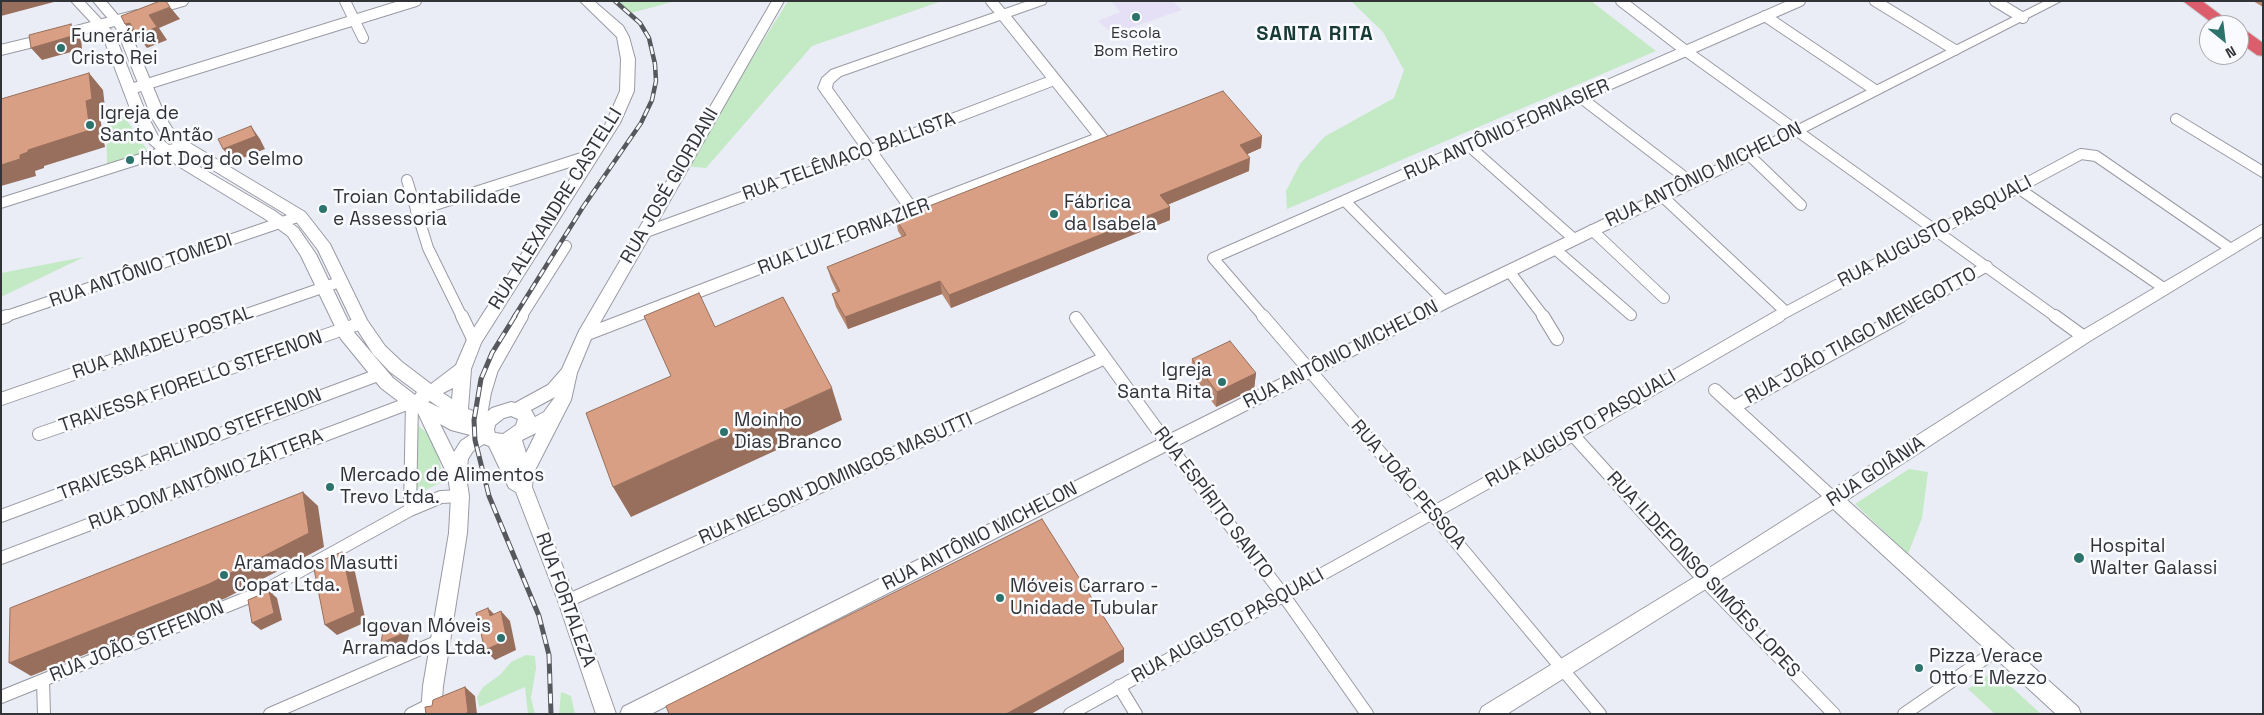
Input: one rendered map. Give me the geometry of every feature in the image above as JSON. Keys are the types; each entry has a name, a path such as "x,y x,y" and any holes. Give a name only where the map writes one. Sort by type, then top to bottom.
{"highway":[{"path":"2191,1 2211,15"},
{"path":"2249,41 2263,51"}],"main road":[{"path":"77,1 102,24 138,87 167,131 183,145 300,216 315,233 342,281 361,323 379,350 422,401 457,476 460,496 458,533 431,709"},
{"path":"99,1 118,21 138,87 138,111 153,138 167,151 281,223 300,242 326,288 344,330 378,374 422,401 458,419 487,430"},
{"name":"RUA ALEXANDRE CASTELLI","path":"458,419 463,368 474,341 613,123 627,91 628,59 626,46 618,29 586,1"},
{"name":"RUA JOSÉ GIORDANI","path":"487,430 516,436 550,417 557,409 566,392 569,373 585,335 778,1"},
{"path":"913,211 826,88 827,81 836,73 1041,1"},
{"name":"RUA ANTÔNIO MICHELON","path":"630,714 1167,442 1310,372 1445,302 1749,155 2055,1"},
{"path":"1003,15 1054,80"},
{"name":"RUA LUIZ FORNAZIER","path":"585,335 913,211 1101,137 1054,80"},
{"path":"145,125 159,118"},
{"path":"1,203 183,145"},
{"path":"221,186 235,177"},
{"name":"RUA GOIÂNIA","path":"1489,714 1562,667 1705,581 2084,337 2263,229"},
{"name":"RUA ALEXANDRE CASTELLI","path":"422,401 463,368"},
{"name":"RUA JOSÉ GIORDANI","path":"457,476 460,458 467,446 487,430 498,412 517,410 554,390 569,373"},
{"path":"524,480 557,409"},
{"path":"516,436 524,429 527,419 522,412 517,410"},
{"name":"RUA FORTALEZA","path":"487,430 515,483 524,480"},
{"name":"RUA FORTALEZA","path":"516,436 524,480 606,714"},
{"path":"1834,499 2071,714"}],"street":[{"path":"1,50 118,21 182,1"},
{"path":"346,1 364,38"},
{"path":"138,87 416,1"},
{"path":"991,1 1003,15"},
{"path":"1621,1 1686,51 2084,337"},
{"name":"RUA ANTÔNIO FORNASIER","path":"1213,258 1800,1"},
{"path":"1875,1 1955,50"},
{"path":"1995,1 2023,18"},
{"path":"1765,16 1875,90"},
{"name":"RUA TELÊMACO BALLISTA","path":"643,233 871,150 1054,80"},
{"path":"1580,97 1691,182"},
{"path":"2176,119 2263,172"},
{"path":"1469,146 1574,239"},
{"name":"RUA AUGUSTO PASQUALI","path":"1070,714 1573,435 1786,312 2081,154 2096,156 2231,249"},
{"path":"416,211 591,155"},
{"path":"1749,155 1801,205"},
{"path":"407,180 428,248 474,341"},
{"path":"2018,188 2165,289"},
{"path":"1662,196 1786,312"},
{"path":"1345,201 1445,302"},
{"name":"RUA ANTÔNIO TOMEDI","path":"1,318 300,216"},
{"path":"1592,230 1664,298"},
{"path":"487,430 485,392 492,369 509,336 566,246"},
{"path":"1555,249 1631,315"},
{"name":"RUA JOÃO PESSOA","path":"1213,258 1432,513 1600,714"},
{"name":"RUA JOÃO TIAGO MENEGOTTO","path":"1734,407 1852,344 1987,266"},
{"path":"1509,271 1544,317 1557,339"},
{"name":"RUA AMADEU POSTAL","path":"1,399 342,281"},
{"name":"RUA ESPÍRITO SANTO","path":"1076,318 1284,596 1367,714"},
{"name":"TRAVESSA FIORELLO STEFENON","path":"39,434 361,323"},
{"name":"RUA NELSON DOMINGOS MASUTTI","path":"567,601 1106,358"},
{"name":"TRAVESSA ARLINDO STEFFENON","path":"1,516 378,374"},
{"path":"1715,390 1834,499"},
{"path":"410,510 422,401"},
{"name":"RUA DOM ANTÔNIO ZÁTTERA","path":"1,558 422,401"},
{"name":"RUA ILDEFONSO SIMÕES LOPES","path":"1573,435 1705,581 1834,714"},
{"name":"RUA JOÃO STEFENON","path":"1,697 264,590 410,510 441,497 460,496"},
{"path":"270,714 441,640"},
{"path":"1904,714 2000,648"},
{"path":"44,680 44,714"},
{"path":"1119,686 1136,714"},
{"path":"411,714 431,709"}],"shaded area":[{"name":"Escola Bom Retiro","path":"1111,1 1173,1 1182,10 1113,34 1098,21 1120,12"}],"green space":[{"path":"615,1 676,1 631,13"},
{"path":"788,1 942,1 812,46 706,168 685,166"},
{"path":"1351,1 1591,1 1656,51 1287,209 1286,191 1300,164 1324,137 1394,98 1404,70 1383,32"},
{"path":"121,112 148,151 107,164 106,117"},
{"path":"84,257 1,297 1,273"},
{"path":"415,423 434,439 444,481 417,494"},
{"path":"1909,469 1928,472 1922,518 1908,554 1855,504"},
{"path":"526,655 535,656 536,668 531,698 535,714 528,714 525,687 479,707 477,697 483,687 500,675 511,662"},
{"path":"1994,671 2041,714 1995,714 1968,689"},
{"path":"561,692 571,696 575,714 559,714"}],"building":[{"path":"160,1 166,1 170,7 149,15 157,27 137,35 130,23 125,24 121,16"},
{"path":"71,24 72,36 31,48 29,35"},
{"path":"89,73 92,99 86,101 90,130 28,150 28,152 20,155 20,159 1,165 1,99"},
{"name":"Fábrica da Isabela","path":"1223,91 1262,136 1240,145 1250,158 1160,195 1170,207 949,295 940,281 845,317 832,294 840,291 827,267 906,235 896,219"},
{"path":"251,126 256,136 223,149 218,139"},
{"name":"Moinho Dias Branco","path":"699,293 715,327 783,297 832,388 613,487 586,413 671,376 644,316"},
{"path":"1230,341 1256,373 1217,392 1192,359"},
{"path":"303,492 309,533 209,584 9,663 10,608"},
{"name":"Móveis Carraro - Unidade Tubular","path":"1042,519 1124,649 1006,714 669,714 666,706"},
{"path":"342,552 355,612 325,625 313,564"},
{"path":"269,591 274,613 252,623 248,600"},
{"path":"488,608 490,616 501,611 507,640 485,650 476,613"},
{"path":"404,621 400,635 381,643 384,625"},
{"path":"465,687 468,712 465,714 426,714 425,707 432,706 433,700"}],"railway":[{"path":"514,317 583,207 641,123 652,100 656,81 655,64 649,38 640,23 615,1"},
{"path":"515,316 492,353 481,379 474,420 475,440 489,496 539,616 549,655 551,714"}],"place":[{"name":"Escola Bom Retiro","path":"1136,17"},
{"name":"Funerária Cristo Rei","path":"61,48"},
{"name":"Igreja de Santo Antão","path":"90,125"},
{"name":"Hot Dog do Selmo","path":"130,160"},
{"name":"Troian Contabilidade e Assessoria","path":"323,209"},
{"name":"Fábrica da Isabela","path":"1054,214"},
{"name":"Igreja Santa Rita","path":"1222,382"},
{"name":"Moinho Dias Branco","path":"724,432"},
{"name":"Mercado de Alimentos Trevo Ltda.","path":"330,487"},
{"name":"Hospital Walter Galassi","path":"2079,558"},
{"name":"Aramados Masutti Copat Ltda.","path":"224,575"},
{"name":"Móveis Carraro - Unidade Tubular","path":"1000,598"},
{"name":"Igovan Móveis Arramados Ltda.","path":"501,638"},
{"name":"Pizza Verace Otto E Mezzo","path":"1919,668"}],"district":[{"name":"SANTA RITA","path":"1315,35"}]}
